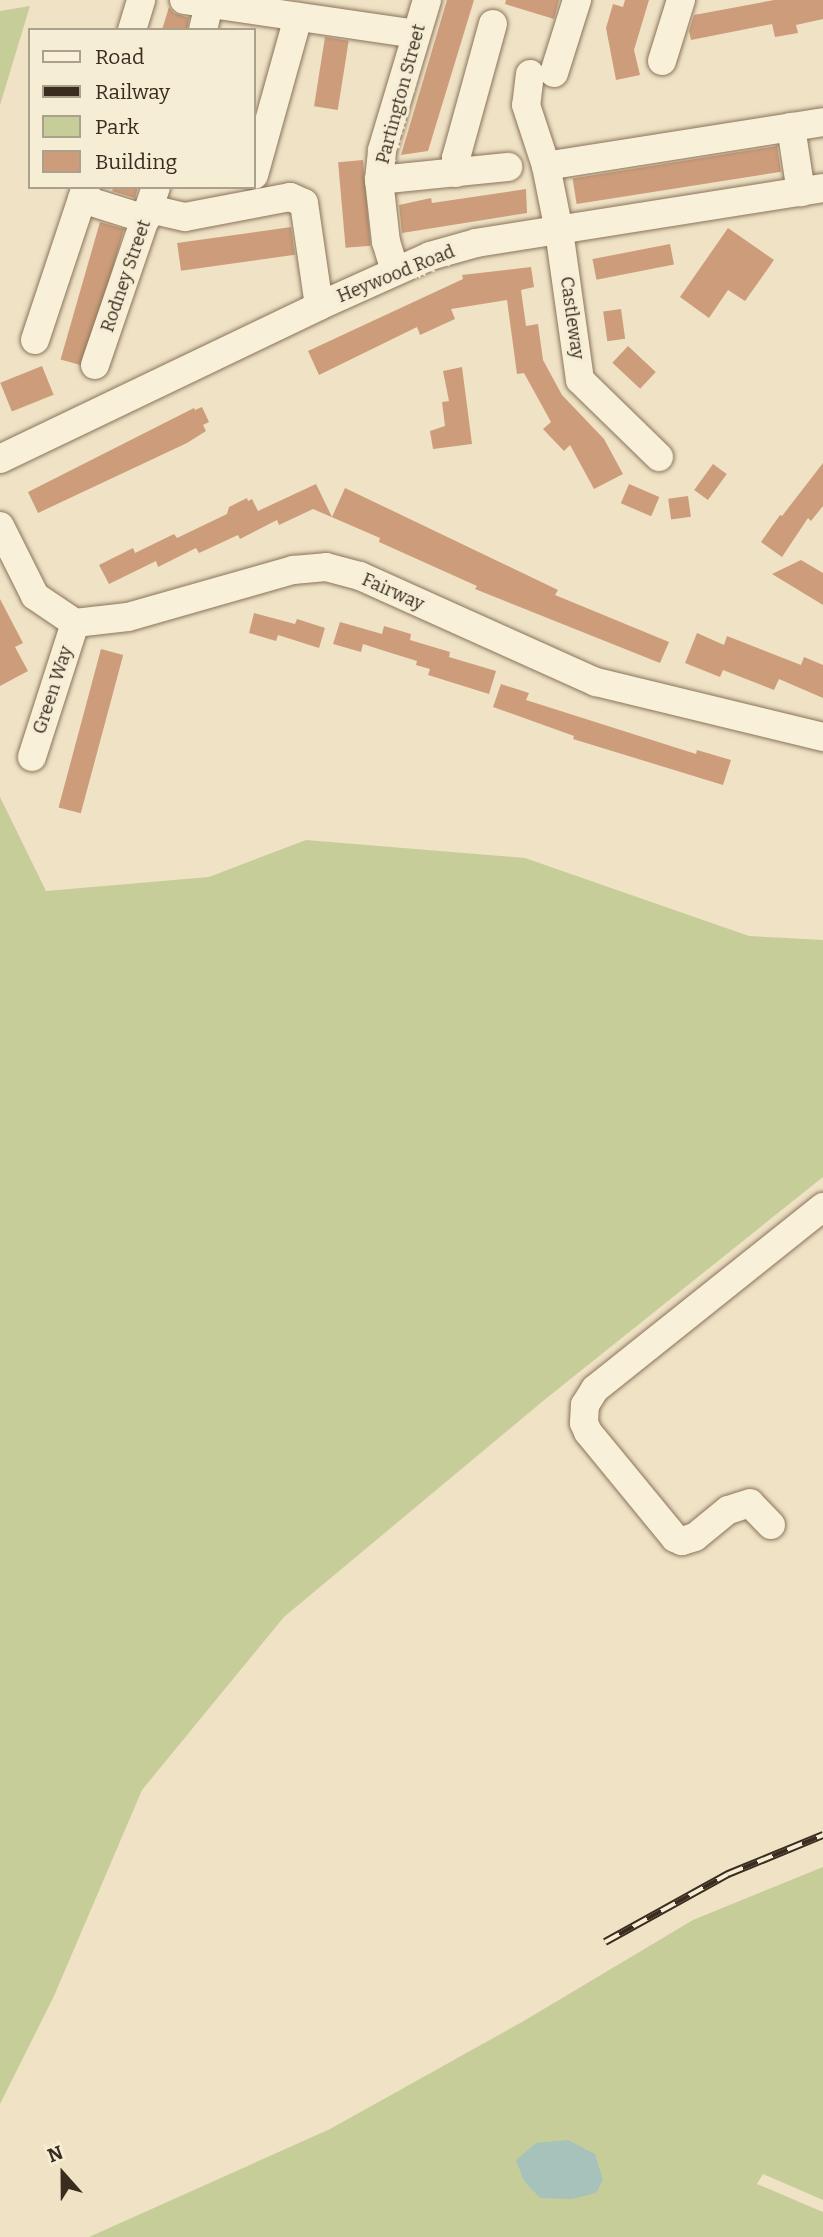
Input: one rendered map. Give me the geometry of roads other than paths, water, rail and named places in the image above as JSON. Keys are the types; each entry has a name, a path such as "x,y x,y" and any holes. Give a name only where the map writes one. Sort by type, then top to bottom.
{"street":[{"path":"133,28 141,0"},
{"name":"Partington Street","path":"395,271 386,242 379,180 382,150 427,0"},
{"name":"Castleway","path":"577,0 526,105 546,166 559,231 580,380 659,457"},
{"path":"662,61 681,0"},
{"path":"199,11 254,5 318,13 416,34"},
{"path":"256,170 318,13"},
{"path":"456,173 456,158 492,24"},
{"path":"546,166 823,122"},
{"path":"791,127 812,190"},
{"path":"379,180 508,167"},
{"name":"Heywood Road","path":"0,459 395,271 476,243 812,190"},
{"path":"35,340 84,193 151,205 185,216 248,196 290,197 304,203 319,306"},
{"name":"Rodney Street","path":"95,365 151,205"},
{"path":"0,526 35,597 75,623"},
{"name":"Fairway","path":"75,623 128,617 293,570 326,567 360,576 596,682 823,737"},
{"name":"Green Way","path":"32,757 75,623"},
{"path":"771,1525 750,1503 728,1510 695,1538 682,1541 675,1538 588,1432 584,1423 585,1405 595,1389 823,1207"}],"water":[{"path":"568,2140 595,2154 603,2180 596,2193 572,2199 540,2198 524,2181 516,2160 536,2143"}],"railway":[{"path":"605,1942 728,1874 823,1835"}]}
